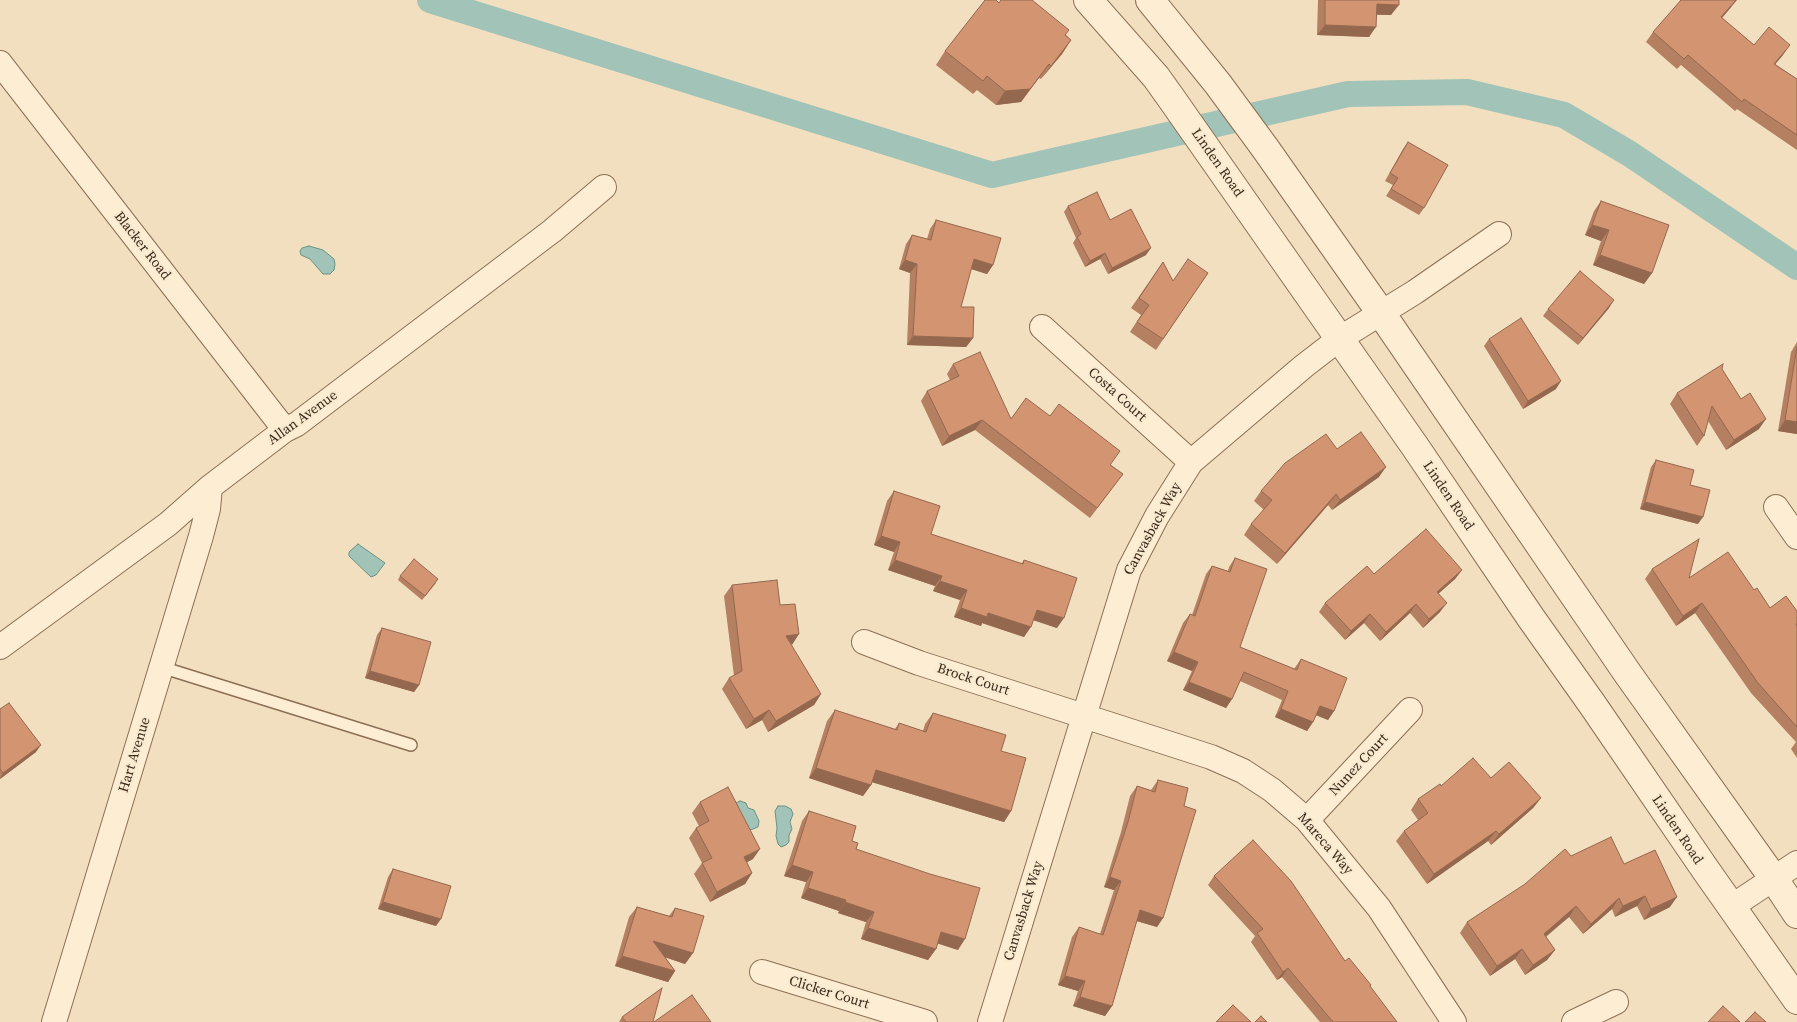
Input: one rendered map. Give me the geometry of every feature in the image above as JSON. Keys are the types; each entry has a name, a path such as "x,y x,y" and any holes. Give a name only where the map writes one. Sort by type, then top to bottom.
{"street":[{"name":"Linden Road","path":"1088,0 1156,77 1171,98 1414,445 1531,618 1797,1000"},
{"path":"1150,0 1218,84 1265,148 1628,674 1774,878 1797,914"},
{"name":"Blacker Road","path":"0,63 285,430"},
{"name":"Allan Avenue","path":"0,647 168,524 210,487 285,430 297,424 537,243 604,187"},
{"name":"Canvasback Way","path":"990,1022 1129,570 1157,516 1191,462 1304,366 1339,340 1415,292 1499,234"},
{"name":"Costa Court","path":"1042,327 1191,462"},
{"name":"Hart Avenue","path":"54,1022 208,509 210,487"},
{"path":"1776,507 1797,537"},
{"name":"Brock Court","path":"864,642 919,663 1083,715"},
{"name":"Nunez Court","path":"1307,820 1410,710"},
{"name":"Mareca Way","path":"1083,715 1211,757 1244,771 1272,790 1307,820 1380,908 1454,1022"},
{"path":"1732,907 1797,863"},
{"name":"Clicker Court","path":"762,972 925,1022"},
{"path":"1574,1022 1616,1002"}],"lane":[{"path":"161,667 411,745"}],"water":[{"path":"309,246 323,250 334,259 334,270 330,274 323,274 310,259 301,255 300,251 302,248"},
{"path":"358,544 385,563 376,575 371,577 349,556 349,552"},
{"path":"740,801 746,803 748,808 754,810 759,821 758,827 748,831 732,805"},
{"path":"778,806 785,806 791,809 793,814 790,822 792,829 789,835 789,842 781,847 776,836 775,811"}],"building":[{"path":"985,0 996,0 999,3 1001,0 1032,0 1069,30 1065,35 1071,40 1030,89 1005,91 987,76 983,81 945,51"},
{"path":"1325,0 1399,0 1399,5 1377,4 1376,27 1325,25"},
{"path":"1681,0 1736,0 1721,17 1754,45 1769,27 1790,45 1774,64 1797,79 1797,135 1744,99 1742,102 1688,55 1684,59 1653,32"},
{"path":"1408,142 1448,165 1424,208 1391,189 1398,178 1390,173"},
{"path":"1097,192 1110,220 1131,209 1151,248 1112,268 1105,253 1090,261 1077,237 1081,234 1068,206"},
{"path":"1601,201 1669,225 1652,273 1600,255 1609,230 1592,225"},
{"path":"936,220 1001,238 993,265 974,259 961,307 974,307 973,338 913,336 917,264 905,260 912,235 931,240"},
{"path":"1188,259 1208,273 1163,339 1137,322 1149,305 1139,298 1163,262 1173,281"},
{"path":"1580,271 1614,300 1583,338 1548,309"},
{"path":"1521,318 1561,381 1528,401 1489,339"},
{"path":"1797,347 1797,422 1785,420"},
{"path":"980,352 1011,419 1026,398 1050,416 1059,404 1120,451 1110,465 1123,474 1097,508 982,420 949,436 927,391 959,376 953,364"},
{"path":"1723,364 1722,369 1741,399 1750,393 1766,419 1734,440 1712,406 1704,436 1677,393"},
{"path":"1361,432 1386,467 1340,500 1336,494 1285,553 1251,524 1272,500 1261,491 1285,463 1326,434 1337,449"},
{"path":"1656,460 1694,470 1690,485 1710,490 1703,517 1645,502"},
{"path":"894,491 940,506 931,534 1023,564 1024,560 1077,578 1064,618 1037,610 1031,627 988,613 987,617 961,608 967,590 940,581 942,576 895,560 900,542 881,536"},
{"path":"1426,529 1462,570 1437,592 1447,603 1429,619 1416,604 1386,632 1370,614 1351,631 1325,603 1367,566 1374,574"},
{"path":"1699,539 1689,578 1728,552 1754,590 1757,588 1770,608 1786,596 1797,611 1797,727 1758,683 1702,603 1683,616 1652,569"},
{"path":"1235,558 1267,569 1240,647 1297,670 1301,659 1347,678 1334,711 1320,706 1313,722 1281,709 1288,691 1244,672 1232,699 1189,682 1198,662 1174,652 1190,614 1195,616 1212,566 1230,572"},
{"path":"414,559 438,579 425,596 400,576"},
{"path":"777,580 780,605 795,604 799,634 786,636 821,694 776,721 769,710 754,719 729,678 742,671 732,585"},
{"path":"382,628 431,642 419,685 370,671"},
{"path":"9,703 41,745 3,773 0,769 0,709"},
{"path":"835,710 897,730 899,723 926,732 933,713 1006,735 1001,751 1026,758 1011,811 876,770 871,785 816,768"},
{"path":"1473,758 1491,778 1509,762 1541,798 1499,834 1496,831 1434,874 1404,831 1428,813 1418,799 1440,784 1441,786"},
{"path":"1158,780 1188,788 1184,806 1196,810 1163,918 1140,910 1112,1006 1080,997 1085,981 1065,976 1079,927 1103,935 1121,881 1110,877 1128,822 1137,786 1155,792"},
{"path":"728,787 760,849 744,857 752,873 717,892 702,863 712,858 696,828 709,821 700,802"},
{"path":"809,811 856,826 852,841 858,843 856,849 930,874 980,888 965,939 941,932 936,949 868,928 874,912 845,902 846,900 808,888 813,872 792,865"},
{"path":"1611,837 1624,864 1655,850 1677,897 1651,909 1645,896 1623,906 1619,898 1591,924 1576,906 1544,934 1555,950 1533,965 1522,949 1497,966 1467,922 1525,884 1565,849 1571,856"},
{"path":"1253,840 1291,881 1345,961 1349,958 1397,1022 1333,1022 1288,968 1283,972 1257,933 1263,929 1214,876"},
{"path":"393,869 451,886 441,919 383,902"},
{"path":"637,907 672,917 675,908 704,916 693,953 653,941 675,971 622,956"},
{"path":"662,988 653,1022 626,1022 622,1017"},
{"path":"692,995 711,1022 654,1022"},
{"path":"1233,1005 1251,1022 1216,1022"},
{"path":"1723,1006 1740,1022 1708,1022"},
{"path":"1755,1012 1766,1022 1745,1022"},
{"path":"1261,1016 1267,1022 1255,1022"}],"waterway":[{"path":"430,0 992,175 1348,94 1467,92 1564,115 1630,154 1797,267"}]}
